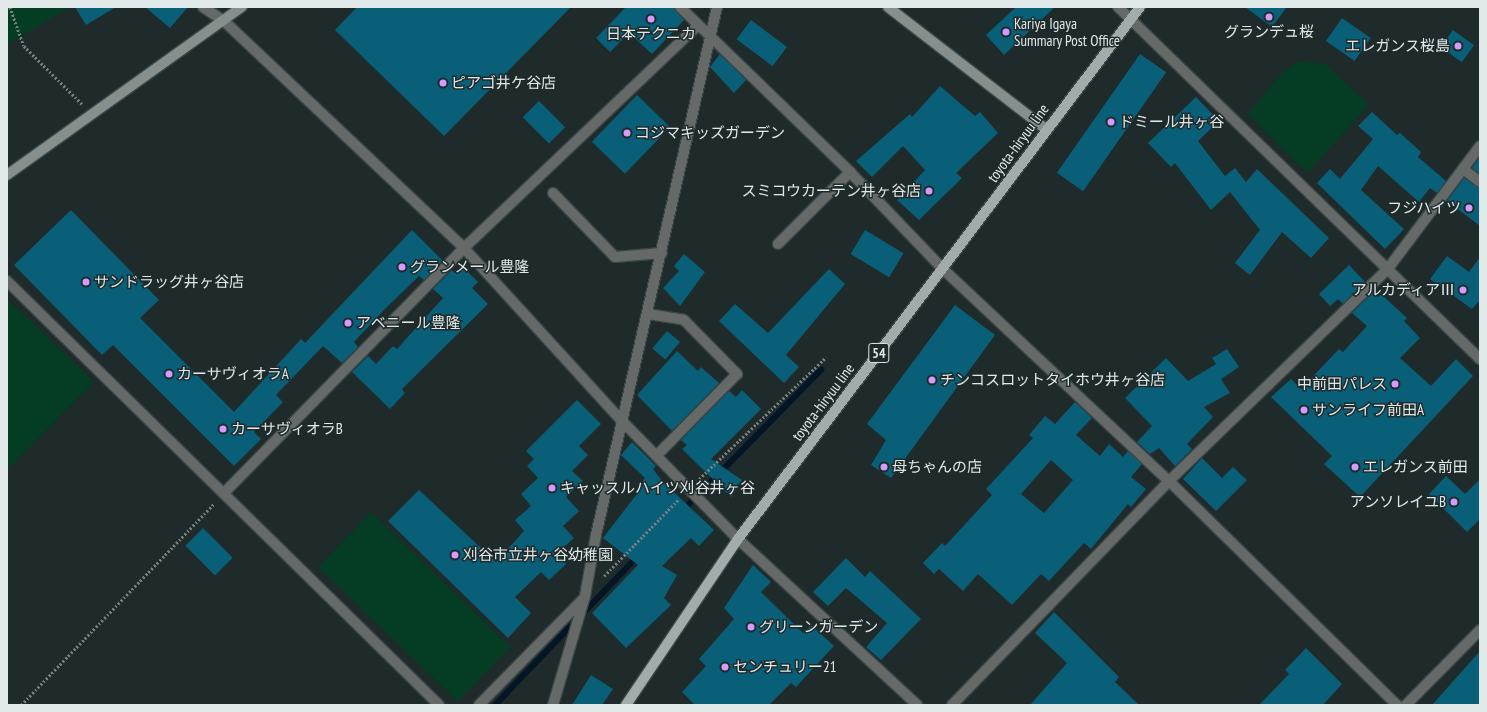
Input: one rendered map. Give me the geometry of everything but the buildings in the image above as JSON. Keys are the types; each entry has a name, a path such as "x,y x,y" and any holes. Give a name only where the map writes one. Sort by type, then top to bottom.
{"main road":[{"name":"toyota-hiryuu line","path":"626,705 738,539 1140,7"}],"street":[{"path":"203,7 224,21 464,248 623,422 658,454 738,539 917,705"},
{"path":"7,175 91,113 242,7"},
{"path":"680,7 850,172 943,269 1169,481 1397,705"},
{"path":"553,705 585,596 717,7"},
{"path":"888,7 1047,130"},
{"path":"1118,7 1480,359"},
{"path":"225,492 464,248 698,25"},
{"path":"952,705 1169,481 1387,270 1480,146"},
{"path":"1463,169 1480,182"},
{"path":"778,244 850,172"},
{"path":"553,193 615,257 662,253"},
{"path":"7,281 225,492 439,705"},
{"path":"648,314 684,320 737,374 658,454"},
{"path":"479,705 585,596"},
{"path":"1406,705 1480,630"}],"path":[{"path":"10,7 24,46 91,113"},
{"path":"585,596 826,357"},
{"path":"21,705 225,492"}],"green space":[{"path":"7,7 71,7 7,44"},
{"path":"1298,61 1325,64 1369,105 1307,173 1248,114 1280,75"},
{"path":"7,299 94,382 7,470"},
{"path":"371,512 511,647 458,701 318,567"}],"waterway":[{"path":"683,510 821,370"},
{"path":"495,705 639,555"}],"place":[{"name":"グランデュ桜","path":"1269,17"},
{"name":"日本テクニカ","path":"651,19"},
{"name":"Kariya Igaya Summary Post Office","path":"1006,32"},
{"name":"エレガンス桜島","path":"1458,46"},
{"name":"ピアゴ井ケ谷店","path":"443,83"},
{"name":"ドミール井ヶ谷","path":"1111,122"},
{"name":"コジマキッズガーデン","path":"627,133"},
{"name":"スミコウカーテン井ヶ谷店","path":"929,191"},
{"name":"フジハイツ","path":"1469,208"},
{"name":"グランメール豊隆","path":"402,267"},
{"name":"サンドラッグ井ヶ谷店","path":"86,282"},
{"name":"アルカディアⅢ","path":"1463,290"},
{"name":"アベニール豊隆","path":"348,323"},
{"name":"カーサヴィオラA","path":"169,374"},
{"name":"チンコスロットタイホウ井ヶ谷店","path":"932,380"},
{"name":"中前田パレス","path":"1395,384"},
{"name":"サンライフ前田A","path":"1304,410"},
{"name":"カーサヴィオラB","path":"223,429"},
{"name":"母ちゃんの店","path":"884,467"},
{"name":"エレガンス前田","path":"1355,467"},
{"name":"キャッスルハイツ刈谷井ヶ谷","path":"552,488"},
{"name":"アンソレイユB","path":"1454,502"},
{"name":"刈谷市立井ヶ谷幼稚園","path":"455,555"},
{"name":"グリーンガーデン","path":"751,627"},
{"name":"センチュリー21","path":"725,667"}]}
